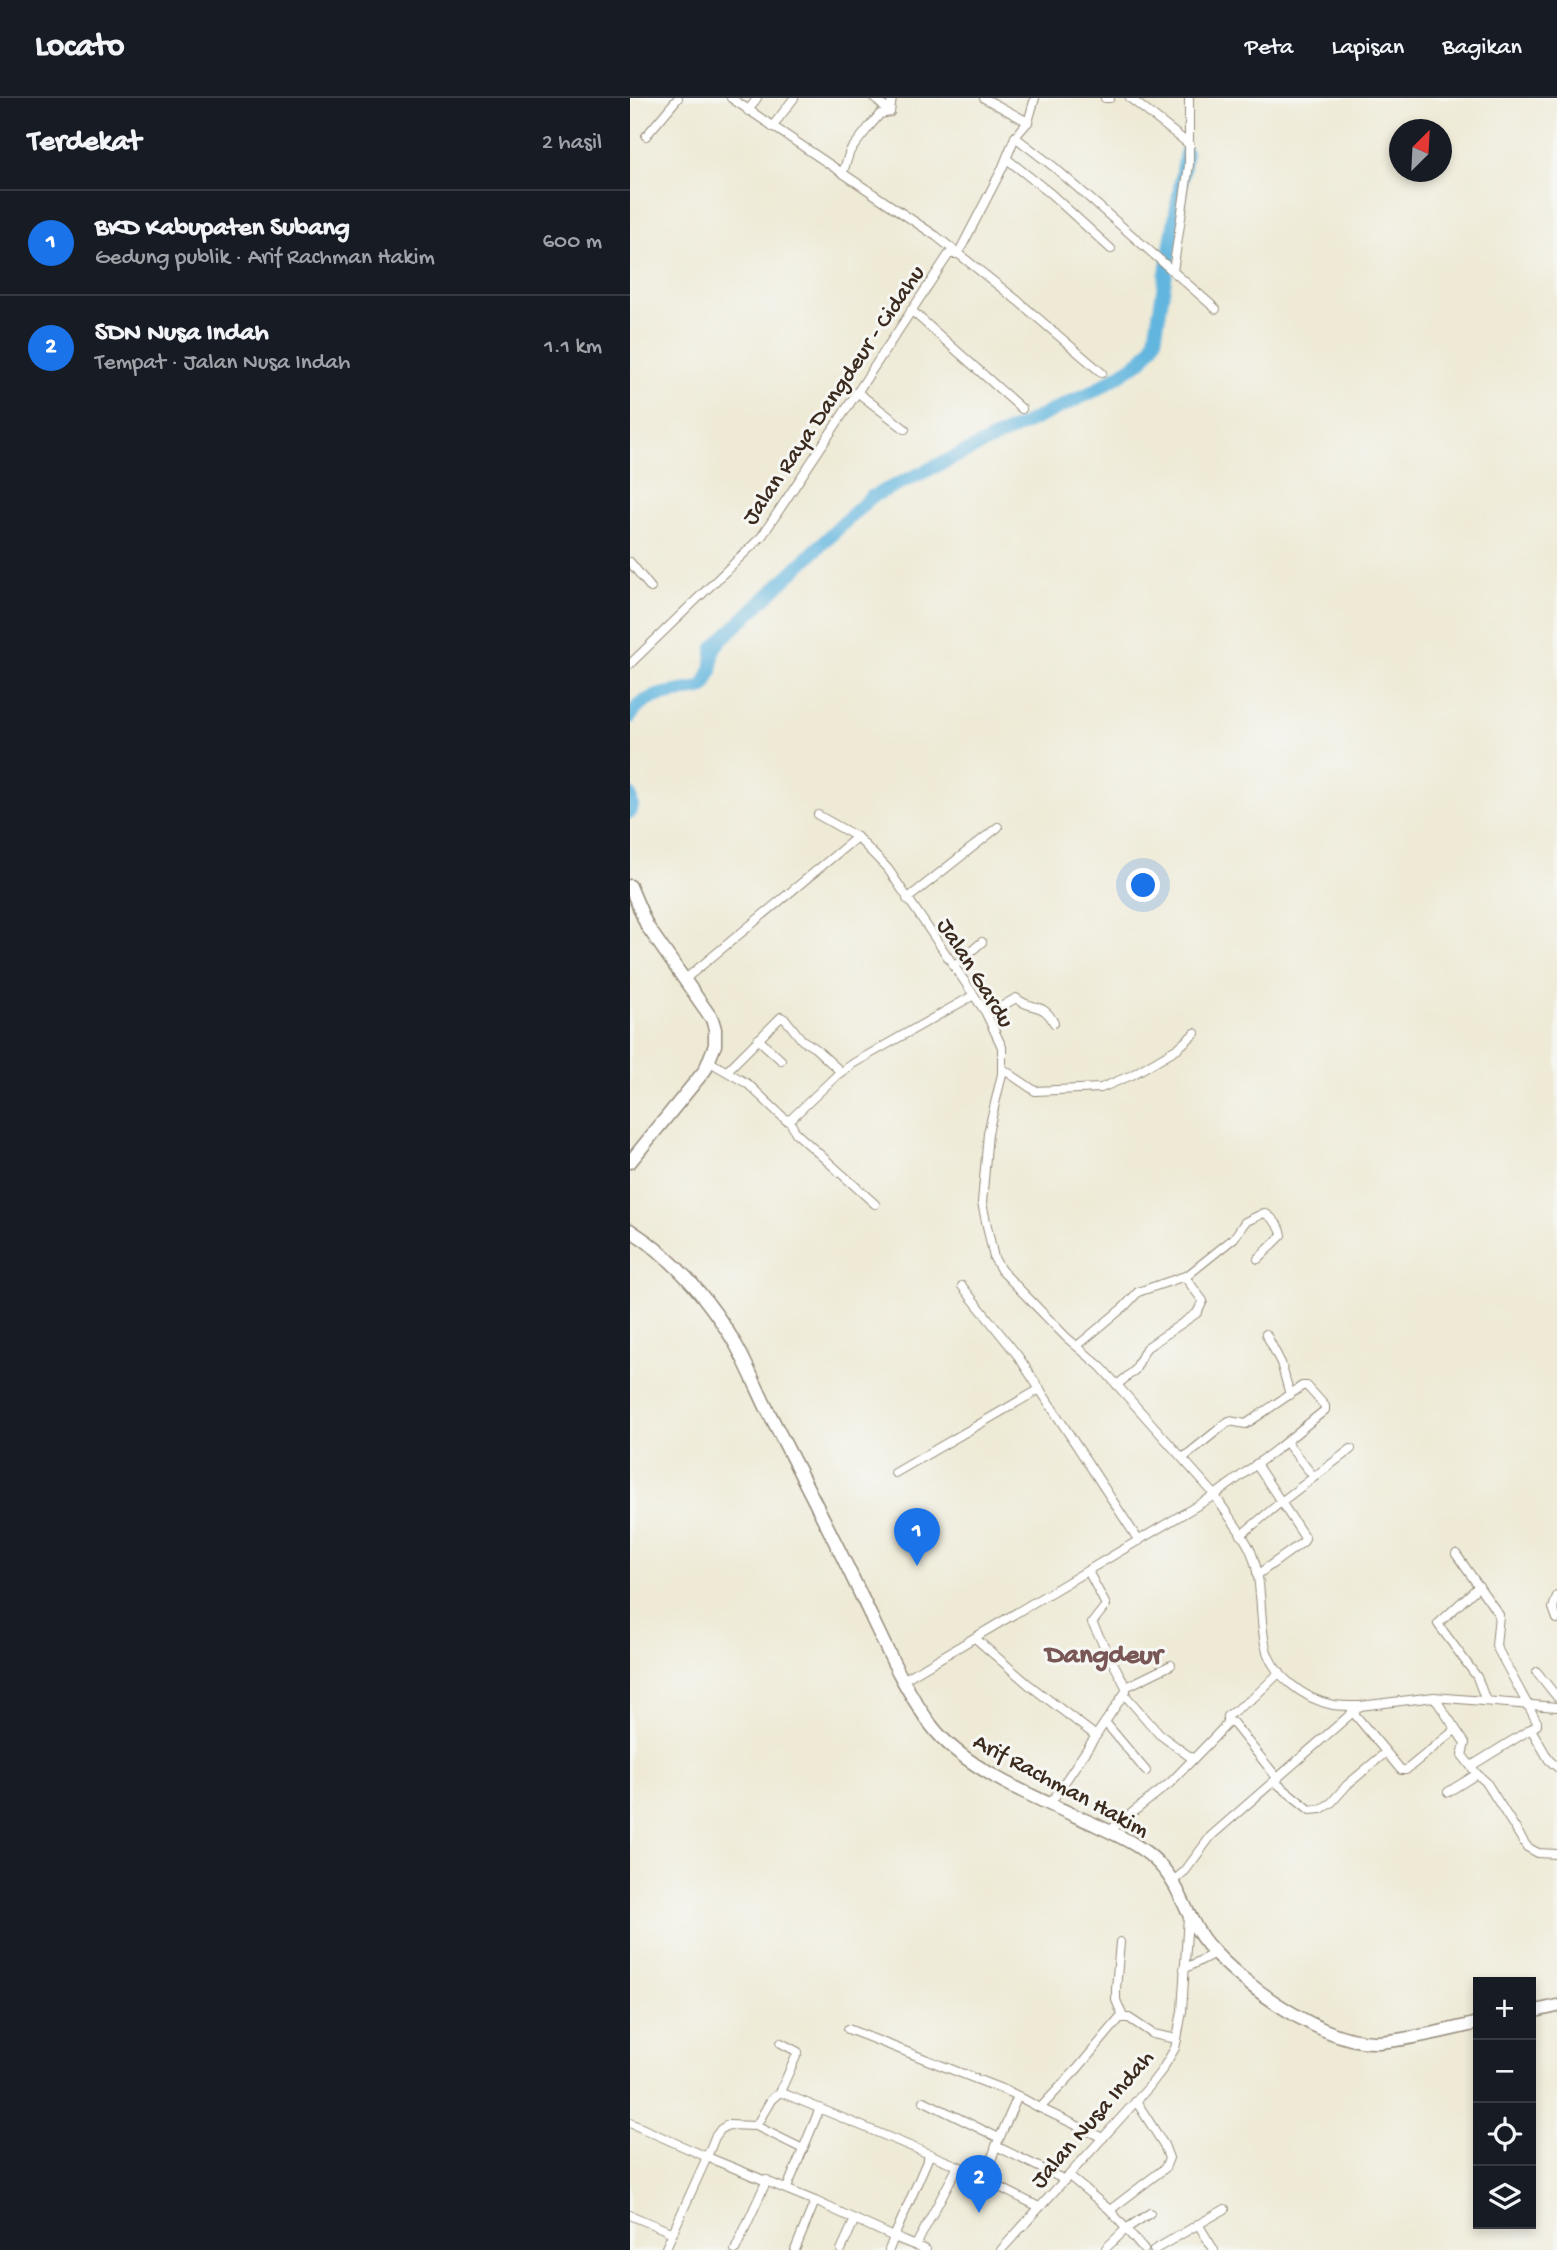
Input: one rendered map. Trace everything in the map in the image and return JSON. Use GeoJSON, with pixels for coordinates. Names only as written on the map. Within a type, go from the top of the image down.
{"type":"FeatureCollection","features":[{"type":"Feature","properties":{"kind":"main road"},"geometry":{"type":"LineString","coordinates":[[630,886],[647,926],[712,1019],[715,1028],[715,1045],[705,1070],[630,1162]]}},
{"type":"Feature","properties":{"kind":"main road","name":"Arif Rachman Hakim"},"geometry":{"type":"LineString","coordinates":[[632,1229],[681,1272],[704,1297],[737,1347],[909,1693],[933,1727],[953,1749],[1050,1804],[1139,1847],[1159,1863],[1173,1881],[1200,1935],[1215,1953],[1240,1978],[1297,2016],[1338,2035],[1379,2042],[1473,2024]]}},
{"type":"Feature","properties":{"kind":"main road"},"geometry":{"type":"LineString","coordinates":[[1536,2011],[1557,2006]]}},
{"type":"Feature","properties":{"kind":"street"},"geometry":{"type":"LineString","coordinates":[[646,136],[678,98]]}},
{"type":"Feature","properties":{"kind":"street"},"geometry":{"type":"LineString","coordinates":[[731,98],[936,236],[1102,373]]}},
{"type":"Feature","properties":{"kind":"street"},"geometry":{"type":"LineString","coordinates":[[748,111],[757,98]]}},
{"type":"Feature","properties":{"kind":"street"},"geometry":{"type":"LineString","coordinates":[[772,127],[794,98]]}},
{"type":"Feature","properties":{"kind":"street"},"geometry":{"type":"LineString","coordinates":[[874,98],[890,112]]}},
{"type":"Feature","properties":{"kind":"street"},"geometry":{"type":"LineString","coordinates":[[890,112],[892,98]]}},
{"type":"Feature","properties":{"kind":"street"},"geometry":{"type":"LineString","coordinates":[[984,98],[1028,122],[1035,98]]}},
{"type":"Feature","properties":{"kind":"street"},"geometry":{"type":"LineString","coordinates":[[1130,98],[1187,143]]}},
{"type":"Feature","properties":{"kind":"street"},"geometry":{"type":"LineString","coordinates":[[1171,270],[1189,165],[1189,98]]}},
{"type":"Feature","properties":{"kind":"street"},"geometry":{"type":"LineString","coordinates":[[843,172],[850,151],[856,143],[880,114],[890,112]]}},
{"type":"Feature","properties":{"kind":"street","name":"Jalan Raya Dangdeur - Cidahu"},"geometry":{"type":"LineString","coordinates":[[630,664],[762,536],[949,254],[958,254],[1007,159],[1015,137],[1028,122]]}},
{"type":"Feature","properties":{"kind":"street"},"geometry":{"type":"LineString","coordinates":[[1015,137],[1054,167],[1216,309]]}},
{"type":"Feature","properties":{"kind":"street"},"geometry":{"type":"LineString","coordinates":[[1007,159],[1041,185],[1111,249]]}},
{"type":"Feature","properties":{"kind":"street"},"geometry":{"type":"LineString","coordinates":[[911,310],[1021,409]]}},
{"type":"Feature","properties":{"kind":"street"},"geometry":{"type":"LineString","coordinates":[[858,392],[905,429]]}},
{"type":"Feature","properties":{"kind":"street"},"geometry":{"type":"LineString","coordinates":[[630,562],[651,587]]}},
{"type":"Feature","properties":{"kind":"street","name":"Jalan Gardu"},"geometry":{"type":"LineString","coordinates":[[818,815],[857,837],[888,869],[987,1015],[1002,1047],[1003,1069],[988,1133],[982,1212],[997,1265],[1101,1367],[1182,1458],[1210,1498],[1241,1535],[1252,1553],[1257,1575],[1268,1656],[1280,1672]]}},
{"type":"Feature","properties":{"kind":"street"},"geometry":{"type":"LineString","coordinates":[[907,899],[998,827]]}},
{"type":"Feature","properties":{"kind":"street"},"geometry":{"type":"LineString","coordinates":[[684,980],[857,837]]}},
{"type":"Feature","properties":{"kind":"street"},"geometry":{"type":"LineString","coordinates":[[954,966],[982,943]]}},
{"type":"Feature","properties":{"kind":"street"},"geometry":{"type":"LineString","coordinates":[[789,1120],[841,1072],[974,995]]}},
{"type":"Feature","properties":{"kind":"street"},"geometry":{"type":"LineString","coordinates":[[987,1015],[1016,998],[1024,1005],[1039,1007],[1054,1023]]}},
{"type":"Feature","properties":{"kind":"street"},"geometry":{"type":"LineString","coordinates":[[727,1072],[778,1018],[782,1018],[802,1040],[841,1072]]}},
{"type":"Feature","properties":{"kind":"street"},"geometry":{"type":"LineString","coordinates":[[1003,1069],[1035,1091],[1101,1088],[1132,1075],[1178,1048],[1195,1033]]}},
{"type":"Feature","properties":{"kind":"street"},"geometry":{"type":"LineString","coordinates":[[758,1039],[781,1060]]}},
{"type":"Feature","properties":{"kind":"street"},"geometry":{"type":"LineString","coordinates":[[710,1062],[748,1084],[789,1120],[796,1133],[875,1204]]}},
{"type":"Feature","properties":{"kind":"street"},"geometry":{"type":"LineString","coordinates":[[1077,1346],[1139,1292],[1185,1277],[1234,1238],[1245,1223],[1264,1213],[1282,1235],[1258,1259]]}},
{"type":"Feature","properties":{"kind":"street"},"geometry":{"type":"LineString","coordinates":[[1117,1385],[1135,1370],[1146,1348],[1200,1310],[1203,1301],[1185,1277]]}},
{"type":"Feature","properties":{"kind":"street"},"geometry":{"type":"LineString","coordinates":[[962,1286],[1013,1349],[1139,1541]]}},
{"type":"Feature","properties":{"kind":"street"},"geometry":{"type":"LineString","coordinates":[[1266,1334],[1281,1363],[1290,1395]]}},
{"type":"Feature","properties":{"kind":"street"},"geometry":{"type":"LineString","coordinates":[[903,1680],[1210,1498],[1286,1442],[1325,1408],[1324,1405],[1305,1385],[1246,1424],[1229,1421],[1182,1458]]}},
{"type":"Feature","properties":{"kind":"street"},"geometry":{"type":"LineString","coordinates":[[895,1473],[1040,1389]]}},
{"type":"Feature","properties":{"kind":"street"},"geometry":{"type":"LineString","coordinates":[[1286,1442],[1314,1477]]}},
{"type":"Feature","properties":{"kind":"street"},"geometry":{"type":"LineString","coordinates":[[1241,1535],[1351,1449]]}},
{"type":"Feature","properties":{"kind":"street"},"geometry":{"type":"LineString","coordinates":[[1256,1464],[1305,1540],[1257,1575]]}},
{"type":"Feature","properties":{"kind":"street"},"geometry":{"type":"LineString","coordinates":[[1456,1554],[1499,1615],[1496,1646],[1530,1704],[1537,1722],[1531,1730],[1471,1766]]}},
{"type":"Feature","properties":{"kind":"street"},"geometry":{"type":"LineString","coordinates":[[1088,1571],[1106,1605],[1092,1623],[1125,1691],[1159,1734],[1193,1759]]}},
{"type":"Feature","properties":{"kind":"street"},"geometry":{"type":"LineString","coordinates":[[1479,1586],[1438,1624],[1477,1677],[1486,1701]]}},
{"type":"Feature","properties":{"kind":"street"},"geometry":{"type":"LineString","coordinates":[[1557,1595],[1553,1608],[1557,1619]]}},
{"type":"Feature","properties":{"kind":"street"},"geometry":{"type":"LineString","coordinates":[[975,1638],[1028,1684],[1096,1736]]}},
{"type":"Feature","properties":{"kind":"street"},"geometry":{"type":"LineString","coordinates":[[1050,1804],[1125,1691],[1171,1665]]}},
{"type":"Feature","properties":{"kind":"street"},"geometry":{"type":"LineString","coordinates":[[1109,1831],[1166,1786],[1227,1723],[1227,1716],[1253,1698],[1280,1672],[1304,1693],[1336,1706],[1354,1707],[1434,1697],[1557,1707]]}},
{"type":"Feature","properties":{"kind":"street"},"geometry":{"type":"LineString","coordinates":[[1537,1672],[1557,1697]]}},
{"type":"Feature","properties":{"kind":"street"},"geometry":{"type":"LineString","coordinates":[[1434,1697],[1465,1743],[1462,1755],[1486,1782],[1527,1847],[1538,1853],[1557,1854]]}},
{"type":"Feature","properties":{"kind":"street"},"geometry":{"type":"LineString","coordinates":[[1354,1707],[1385,1753],[1401,1770],[1406,1770],[1455,1730]]}},
{"type":"Feature","properties":{"kind":"street"},"geometry":{"type":"LineString","coordinates":[[1173,1881],[1185,1871],[1211,1836],[1354,1707]]}},
{"type":"Feature","properties":{"kind":"street"},"geometry":{"type":"LineString","coordinates":[[1105,1722],[1146,1771]]}},
{"type":"Feature","properties":{"kind":"street"},"geometry":{"type":"LineString","coordinates":[[1227,1723],[1233,1723],[1276,1780],[1310,1810],[1331,1803],[1385,1753]]}},
{"type":"Feature","properties":{"kind":"street"},"geometry":{"type":"LineString","coordinates":[[1531,1730],[1549,1760],[1557,1766]]}},
{"type":"Feature","properties":{"kind":"street"},"geometry":{"type":"LineString","coordinates":[[1448,1791],[1477,1774]]}},
{"type":"Feature","properties":{"kind":"street","name":"Jalan Nusa Indah"},"geometry":{"type":"LineString","coordinates":[[1001,2250],[1136,2101],[1162,2070],[1175,2048],[1182,2011],[1188,1913]]}},
{"type":"Feature","properties":{"kind":"street"},"geometry":{"type":"LineString","coordinates":[[1120,1942],[1116,2000],[1123,2017],[1153,2034],[1177,2039]]}},
{"type":"Feature","properties":{"kind":"street"},"geometry":{"type":"LineString","coordinates":[[1184,1969],[1215,1953]]}},
{"type":"Feature","properties":{"kind":"street"},"geometry":{"type":"LineString","coordinates":[[1040,2108],[1078,2068],[1115,2022],[1123,2017]]}},
{"type":"Feature","properties":{"kind":"street"},"geometry":{"type":"LineString","coordinates":[[848,2029],[1018,2096],[1103,2138]]}},
{"type":"Feature","properties":{"kind":"street"},"geometry":{"type":"LineString","coordinates":[[756,2126],[771,2100],[780,2092],[798,2052],[781,2043]]}},
{"type":"Feature","properties":{"kind":"street"},"geometry":{"type":"LineString","coordinates":[[780,2092],[958,2166],[1039,2207]]}},
{"type":"Feature","properties":{"kind":"street"},"geometry":{"type":"LineString","coordinates":[[985,2179],[1018,2096]]}},
{"type":"Feature","properties":{"kind":"street"},"geometry":{"type":"LineString","coordinates":[[924,2101],[1067,2178],[1110,2210],[1144,2250]]}},
{"type":"Feature","properties":{"kind":"street"},"geometry":{"type":"LineString","coordinates":[[1110,2210],[1166,2168],[1169,2158],[1164,2145],[1136,2101]]}},
{"type":"Feature","properties":{"kind":"street"},"geometry":{"type":"LineString","coordinates":[[787,2188],[820,2108]]}},
{"type":"Feature","properties":{"kind":"street"},"geometry":{"type":"LineString","coordinates":[[630,2123],[787,2188],[926,2250]]}},
{"type":"Feature","properties":{"kind":"street"},"geometry":{"type":"LineString","coordinates":[[665,2250],[715,2137],[724,2126],[756,2126],[803,2149]]}},
{"type":"Feature","properties":{"kind":"street"},"geometry":{"type":"LineString","coordinates":[[889,2250],[930,2154]]}},
{"type":"Feature","properties":{"kind":"street"},"geometry":{"type":"LineString","coordinates":[[916,2245],[958,2166]]}},
{"type":"Feature","properties":{"kind":"street"},"geometry":{"type":"LineString","coordinates":[[735,2250],[767,2180]]}},
{"type":"Feature","properties":{"kind":"street"},"geometry":{"type":"LineString","coordinates":[[795,2250],[815,2201]]}},
{"type":"Feature","properties":{"kind":"street"},"geometry":{"type":"LineString","coordinates":[[1154,2250],[1225,2209]]}},
{"type":"Feature","properties":{"kind":"street"},"geometry":{"type":"LineString","coordinates":[[1106,2248],[1150,2213]]}},
{"type":"Feature","properties":{"kind":"street"},"geometry":{"type":"LineString","coordinates":[[630,2215],[673,2233]]}},
{"type":"Feature","properties":{"kind":"street"},"geometry":{"type":"LineString","coordinates":[[841,2250],[855,2219]]}},
{"type":"Feature","properties":{"kind":"street"},"geometry":{"type":"LineString","coordinates":[[1198,2224],[1214,2250]]}},
{"type":"Feature","properties":{"kind":"waterway"},"geometry":{"type":"LineString","coordinates":[[630,717],[636,708],[653,697],[704,687],[711,671],[714,647],[871,497],[1096,390],[1141,361],[1155,339],[1186,153]]}},
{"type":"Feature","properties":{"kind":"waterway"},"geometry":{"type":"LineString","coordinates":[[630,795],[630,812]]}},
{"type":"Feature","properties":{"kind":"place","name":"BKD Kabupaten Subang"},"geometry":{"type":"Point","coordinates":[917,1566]}},
{"type":"Feature","properties":{"kind":"place","name":"SDN Nusa Indah"},"geometry":{"type":"Point","coordinates":[979,2213]}},
{"type":"Feature","properties":{"kind":"district","name":"Dangdeur"},"geometry":{"type":"Point","coordinates":[1104,1652]}}]}
